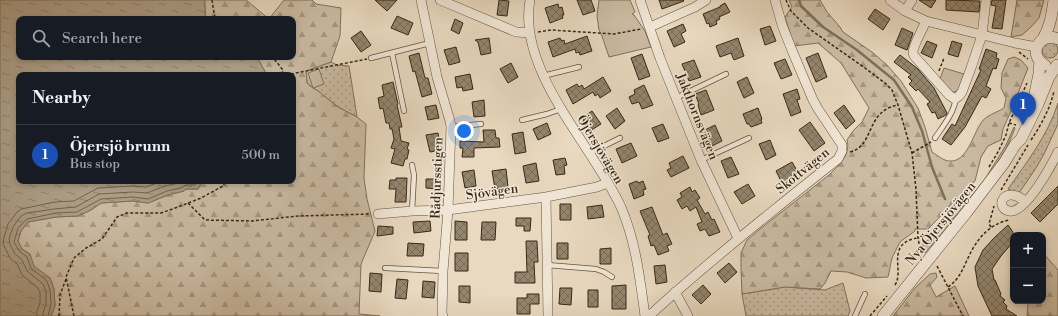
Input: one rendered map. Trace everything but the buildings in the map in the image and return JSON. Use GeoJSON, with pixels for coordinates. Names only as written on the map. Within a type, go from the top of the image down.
{"type":"FeatureCollection","features":[{"type":"Feature","properties":{"kind":"street","name":"Rådjursstigen"},"geometry":{"type":"LineString","coordinates":[[421,0],[437,77],[451,127],[448,210],[443,271],[443,316]]}},
{"type":"Feature","properties":{"kind":"street"},"geometry":{"type":"LineString","coordinates":[[440,0],[516,32],[530,32]]}},
{"type":"Feature","properties":{"kind":"street","name":"Öjersjövägen"},"geometry":{"type":"LineString","coordinates":[[530,0],[528,13],[530,32],[534,50],[543,76],[561,109],[620,205],[627,221],[637,260],[645,316]]}},
{"type":"Feature","properties":{"kind":"street","name":"Jakthornsvägen"},"geometry":{"type":"LineString","coordinates":[[640,0],[660,58],[701,160],[738,238]]}},
{"type":"Feature","properties":{"kind":"street"},"geometry":{"type":"LineString","coordinates":[[650,27],[695,7],[706,0]]}},
{"type":"Feature","properties":{"kind":"street","name":"Skottvägen"},"geometry":{"type":"LineString","coordinates":[[649,316],[738,238],[838,159],[842,151],[842,145],[813,100],[786,36],[775,0]]}},
{"type":"Feature","properties":{"kind":"street"},"geometry":{"type":"LineString","coordinates":[[890,0],[905,11],[926,21],[1015,43],[1040,43],[1051,37],[1058,39]]}},
{"type":"Feature","properties":{"kind":"street"},"geometry":{"type":"LineString","coordinates":[[905,11],[912,0]]}},
{"type":"Feature","properties":{"kind":"street"},"geometry":{"type":"LineString","coordinates":[[926,21],[913,54],[949,95],[955,99],[962,92],[982,35],[986,0]]}},
{"type":"Feature","properties":{"kind":"street"},"geometry":{"type":"LineString","coordinates":[[1040,43],[1046,33],[1051,18],[1054,0]]}},
{"type":"Feature","properties":{"kind":"street","name":"Nya Öjersjövägen"},"geometry":{"type":"LineString","coordinates":[[1015,145],[1016,138],[1023,125],[1035,94],[1039,74],[1035,61],[1040,43]]}},
{"type":"Feature","properties":{"kind":"street","name":"Nya Öjersjövägen"},"geometry":{"type":"LineString","coordinates":[[1035,61],[1050,66],[1057,64]]}},
{"type":"Feature","properties":{"kind":"street","name":"Nya Öjersjövägen"},"geometry":{"type":"LineString","coordinates":[[883,316],[971,207],[1004,163],[1015,145],[1021,139],[1038,104],[1048,77],[1057,64]]}},
{"type":"Feature","properties":{"kind":"street"},"geometry":{"type":"LineString","coordinates":[[1026,202],[1054,170],[1058,152]]}},
{"type":"Feature","properties":{"kind":"street","name":"Sjövägen"},"geometry":{"type":"LineString","coordinates":[[378,214],[448,210],[546,197],[596,187],[607,183]]}},
{"type":"Feature","properties":{"kind":"street"},"geometry":{"type":"LineString","coordinates":[[546,197],[548,316]]}},
{"type":"Feature","properties":{"kind":"street"},"geometry":{"type":"LineString","coordinates":[[675,292],[688,316]]}},
{"type":"Feature","properties":{"kind":"lane"},"geometry":{"type":"LineString","coordinates":[[371,58],[430,43]]}},
{"type":"Feature","properties":{"kind":"lane"},"geometry":{"type":"LineString","coordinates":[[392,53],[404,111]]}},
{"type":"Feature","properties":{"kind":"lane"},"geometry":{"type":"LineString","coordinates":[[543,76],[579,67]]}},
{"type":"Feature","properties":{"kind":"lane"},"geometry":{"type":"LineString","coordinates":[[676,98],[726,74]]}},
{"type":"Feature","properties":{"kind":"lane"},"geometry":{"type":"LineString","coordinates":[[935,138],[952,112],[956,104],[956,98]]}},
{"type":"Feature","properties":{"kind":"lane"},"geometry":{"type":"LineString","coordinates":[[522,120],[561,109]]}},
{"type":"Feature","properties":{"kind":"lane"},"geometry":{"type":"LineString","coordinates":[[451,127],[481,124]]}},
{"type":"Feature","properties":{"kind":"lane"},"geometry":{"type":"LineString","coordinates":[[590,154],[620,138]]}},
{"type":"Feature","properties":{"kind":"lane"},"geometry":{"type":"LineString","coordinates":[[701,160],[749,138]]}},
{"type":"Feature","properties":{"kind":"lane"},"geometry":{"type":"LineString","coordinates":[[412,165],[414,175],[412,211]]}},
{"type":"Feature","properties":{"kind":"lane"},"geometry":{"type":"LineString","coordinates":[[547,265],[596,269],[612,277]]}},
{"type":"Feature","properties":{"kind":"lane"},"geometry":{"type":"LineString","coordinates":[[385,268],[443,271]]}},
{"type":"Feature","properties":{"kind":"lane"},"geometry":{"type":"LineString","coordinates":[[855,316],[865,294]]}},
{"type":"Feature","properties":{"kind":"path"},"geometry":{"type":"LineString","coordinates":[[212,0],[215,16]]}},
{"type":"Feature","properties":{"kind":"path"},"geometry":{"type":"LineString","coordinates":[[786,0],[792,11],[808,28],[885,83],[892,90],[912,153],[916,189],[918,238],[920,249],[923,253]]}},
{"type":"Feature","properties":{"kind":"path"},"geometry":{"type":"LineString","coordinates":[[530,32],[551,30],[614,34],[650,27]]}},
{"type":"Feature","properties":{"kind":"path"},"geometry":{"type":"LineString","coordinates":[[1015,43],[1013,47],[1015,49],[1035,61]]}},
{"type":"Feature","properties":{"kind":"path"},"geometry":{"type":"LineString","coordinates":[[296,73],[371,58]]}},
{"type":"Feature","properties":{"kind":"path"},"geometry":{"type":"LineString","coordinates":[[936,80],[944,58]]}},
{"type":"Feature","properties":{"kind":"path"},"geometry":{"type":"LineString","coordinates":[[275,60],[283,70],[283,72]]}},
{"type":"Feature","properties":{"kind":"path"},"geometry":{"type":"LineString","coordinates":[[988,168],[1006,135],[1009,123],[1028,81]]}},
{"type":"Feature","properties":{"kind":"path"},"geometry":{"type":"LineString","coordinates":[[1000,192],[1041,124],[1050,105],[1054,89]]}},
{"type":"Feature","properties":{"kind":"path"},"geometry":{"type":"LineString","coordinates":[[1018,104],[1024,106]]}},
{"type":"Feature","properties":{"kind":"path"},"geometry":{"type":"LineString","coordinates":[[842,151],[854,151],[864,142],[882,111],[890,106],[898,105]]}},
{"type":"Feature","properties":{"kind":"path"},"geometry":{"type":"LineString","coordinates":[[1009,123],[1016,126]]}},
{"type":"Feature","properties":{"kind":"path"},"geometry":{"type":"LineString","coordinates":[[912,153],[929,144]]}},
{"type":"Feature","properties":{"kind":"path"},"geometry":{"type":"LineString","coordinates":[[59,316],[60,295],[74,258],[86,248],[102,239],[117,218],[127,213],[160,213],[201,198],[224,184]]}},
{"type":"Feature","properties":{"kind":"path"},"geometry":{"type":"LineString","coordinates":[[991,227],[989,224],[995,201]]}},
{"type":"Feature","properties":{"kind":"path"},"geometry":{"type":"LineString","coordinates":[[894,287],[898,279],[898,254],[906,241],[928,235],[946,220],[962,202]]}},
{"type":"Feature","properties":{"kind":"path"},"geometry":{"type":"LineString","coordinates":[[188,203],[205,220],[252,221],[298,216],[378,214]]}},
{"type":"Feature","properties":{"kind":"path"},"geometry":{"type":"LineString","coordinates":[[948,286],[959,278],[970,255],[985,232],[1003,221]]}},
{"type":"Feature","properties":{"kind":"path"},"geometry":{"type":"LineString","coordinates":[[937,266],[963,316]]}},
{"type":"Feature","properties":{"kind":"path"},"geometry":{"type":"LineString","coordinates":[[66,277],[74,316]]}},
{"type":"Feature","properties":{"kind":"path"},"geometry":{"type":"LineString","coordinates":[[870,316],[887,295]]}},
{"type":"Feature","properties":{"kind":"green space"},"geometry":{"type":"Polygon","coordinates":[[[205,0],[246,0],[265,16],[205,16],[205,0]]]}},
{"type":"Feature","properties":{"kind":"green space"},"geometry":{"type":"Polygon","coordinates":[[[284,0],[312,0],[316,4],[341,8],[340,36],[331,62],[306,71],[307,83],[338,107],[357,117],[366,124],[364,178],[367,199],[375,231],[361,264],[359,314],[380,316],[51,316],[55,306],[54,289],[50,278],[33,266],[30,254],[22,249],[18,241],[21,231],[28,222],[56,217],[78,216],[101,203],[133,201],[148,203],[186,189],[198,189],[200,184],[296,184],[296,72],[265,72],[259,60],[296,60],[296,16],[271,16],[284,0]]]}},
{"type":"Feature","properties":{"kind":"green space"},"geometry":{"type":"Polygon","coordinates":[[[599,0],[630,0],[635,12],[632,14],[645,31],[651,47],[609,57],[599,30],[597,16],[599,0]]]}},
{"type":"Feature","properties":{"kind":"green space"},"geometry":{"type":"Polygon","coordinates":[[[789,0],[820,0],[827,12],[843,32],[872,52],[887,65],[901,81],[918,108],[932,152],[947,161],[955,160],[965,153],[983,120],[1004,108],[1006,98],[1001,88],[1002,73],[1008,59],[1014,57],[1021,60],[1028,68],[1003,129],[1001,140],[988,146],[981,157],[975,181],[928,229],[915,229],[915,231],[900,242],[892,258],[888,277],[866,278],[847,272],[831,271],[820,289],[785,287],[742,294],[741,253],[747,240],[837,167],[846,155],[848,145],[847,140],[862,122],[869,108],[841,63],[818,43],[794,46],[785,17],[792,7],[789,0]]]}},
{"type":"Feature","properties":{"kind":"green space"},"geometry":{"type":"Polygon","coordinates":[[[1017,0],[1044,0],[1039,18],[1031,27],[1022,35],[1011,37],[1017,0]]]}},
{"type":"Feature","properties":{"kind":"green space"},"geometry":{"type":"Polygon","coordinates":[[[1047,42],[1053,42],[1058,47],[1056,56],[1053,58],[1047,58],[1042,53],[1042,47],[1047,42]]]}},
{"type":"Feature","properties":{"kind":"green space"},"geometry":{"type":"Polygon","coordinates":[[[331,62],[337,65],[349,66],[357,117],[338,107],[307,83],[306,71],[331,62]]]}},
{"type":"Feature","properties":{"kind":"green space"},"geometry":{"type":"Polygon","coordinates":[[[944,68],[964,74],[959,88],[955,92],[947,89],[940,79],[944,68]]]}},
{"type":"Feature","properties":{"kind":"green space"},"geometry":{"type":"Polygon","coordinates":[[[319,69],[324,84],[313,88],[308,73],[319,69]]]}},
{"type":"Feature","properties":{"kind":"green space"},"geometry":{"type":"Polygon","coordinates":[[[1058,103],[1058,124],[1036,168],[1019,193],[1008,189],[1043,137],[1058,103]]]}},
{"type":"Feature","properties":{"kind":"green space"},"geometry":{"type":"Polygon","coordinates":[[[1014,127],[1015,128],[1006,148],[988,177],[925,253],[923,249],[923,242],[931,239],[957,214],[985,179],[1006,145],[1014,127]]]}},
{"type":"Feature","properties":{"kind":"green space"},"geometry":{"type":"Polygon","coordinates":[[[1046,256],[1058,270],[1058,316],[1027,316],[1027,304],[1046,304],[1046,256]]]}},
{"type":"Feature","properties":{"kind":"green space"},"geometry":{"type":"Polygon","coordinates":[[[936,273],[937,277],[930,285],[936,297],[955,286],[969,316],[893,316],[915,288],[930,274],[936,273]]]}},
{"type":"Feature","properties":{"kind":"green space"},"geometry":{"type":"Polygon","coordinates":[[[843,283],[850,311],[848,316],[746,316],[742,294],[785,287],[825,290],[843,283]]]}},
{"type":"Feature","properties":{"kind":"water"},"geometry":{"type":"Polygon","coordinates":[[[0,0],[205,0],[205,16],[16,16],[16,60],[259,60],[265,72],[16,72],[16,184],[200,184],[198,189],[186,189],[148,203],[133,201],[101,203],[78,216],[56,217],[28,222],[21,231],[18,241],[22,249],[30,254],[34,266],[50,278],[54,289],[55,306],[51,316],[0,316],[0,0]]]}},
{"type":"Feature","properties":{"kind":"waterway"},"geometry":{"type":"LineString","coordinates":[[799,0],[801,6],[823,27],[857,50],[894,80],[912,107],[922,131],[932,167],[945,199]]}},
{"type":"Feature","properties":{"kind":"place","name":"Öjersjö brunn"},"geometry":{"type":"Point","coordinates":[1023,125]}}]}
